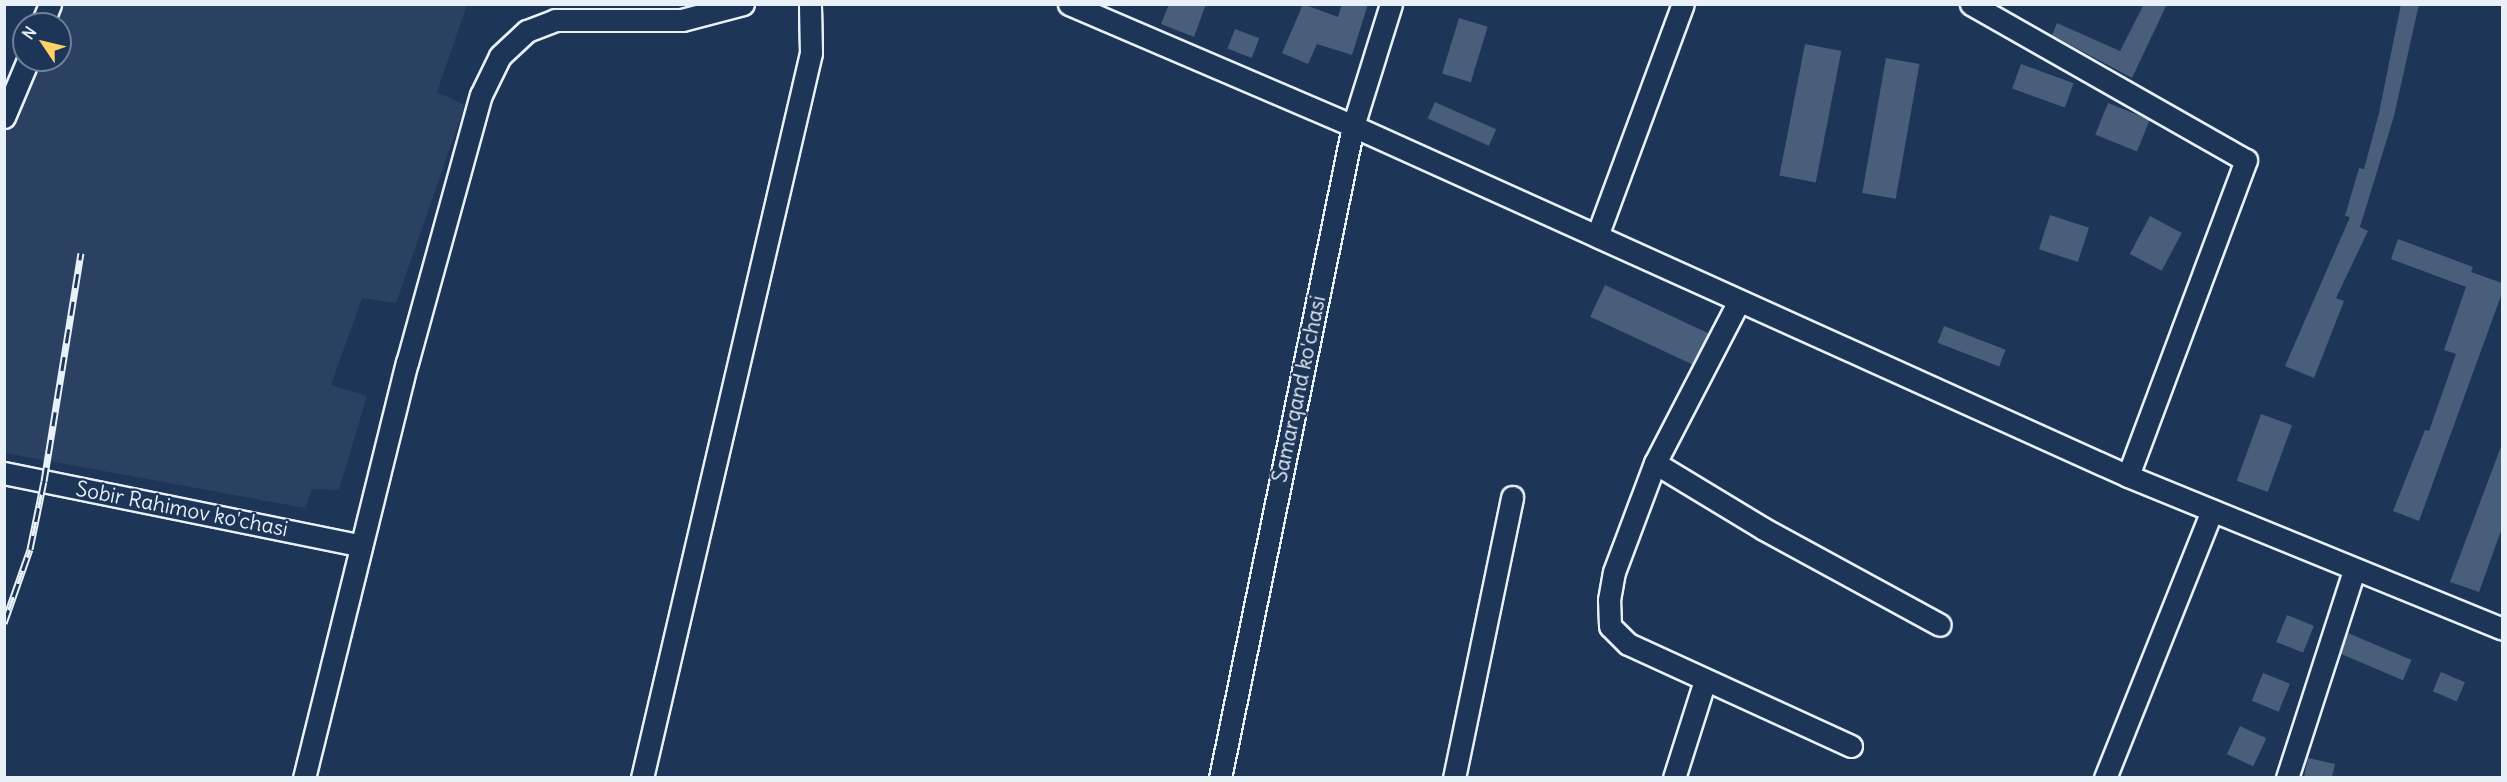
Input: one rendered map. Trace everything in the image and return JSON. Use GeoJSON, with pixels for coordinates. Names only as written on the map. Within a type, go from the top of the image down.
{"type":"FeatureCollection","features":[{"type":"Feature","properties":{"kind":"street"},"geometry":{"type":"LineString","coordinates":[[304,777],[359,545],[464,154],[481,95],[500,56],[527,31],[555,20],[682,20],[743,4]]}},
{"type":"Feature","properties":{"kind":"street"},"geometry":{"type":"LineString","coordinates":[[642,777],[811,53],[810,4]]}},
{"type":"Feature","properties":{"kind":"street"},"geometry":{"type":"LineString","coordinates":[[1070,4],[1353,126],[1597,236],[1738,303],[2128,476],[2354,571],[2502,629]]}},
{"type":"Feature","properties":{"kind":"street","name":"Samarqand ko'chasi"},"geometry":{"type":"LineString","coordinates":[[1220,777],[1353,126],[1391,4]]}},
{"type":"Feature","properties":{"kind":"street"},"geometry":{"type":"LineString","coordinates":[[1597,236],[1683,4]]}},
{"type":"Feature","properties":{"kind":"street"},"geometry":{"type":"LineString","coordinates":[[1971,4],[2246,160],[2128,476]]}},
{"type":"Feature","properties":{"kind":"street"},"geometry":{"type":"LineString","coordinates":[[4,117],[23,72]]}},
{"type":"Feature","properties":{"kind":"street"},"geometry":{"type":"LineString","coordinates":[[1738,303],[1655,463],[1614,572],[1610,626],[1628,644],[1851,746]]}},
{"type":"Feature","properties":{"kind":"street"},"geometry":{"type":"LineString","coordinates":[[1655,463],[1773,534],[1940,625]]}},
{"type":"Feature","properties":{"kind":"street","name":"Sobir Rahimov ko'chasi"},"geometry":{"type":"LineString","coordinates":[[4,473],[359,545]]}},
{"type":"Feature","properties":{"kind":"street"},"geometry":{"type":"LineString","coordinates":[[1454,777],[1512,497]]}},
{"type":"Feature","properties":{"kind":"street"},"geometry":{"type":"LineString","coordinates":[[2105,777],[2212,511]]}},
{"type":"Feature","properties":{"kind":"street"},"geometry":{"type":"LineString","coordinates":[[2286,777],[2354,571]]}},
{"type":"Feature","properties":{"kind":"street"},"geometry":{"type":"LineString","coordinates":[[1674,777],[1705,680]]}},
{"type":"Feature","properties":{"kind":"shaded area"},"geometry":{"type":"Polygon","coordinates":[[[55,5],[467,5],[437,92],[465,105],[396,303],[362,298],[331,385],[367,396],[339,490],[312,489],[305,508],[5,453],[5,123],[26,72],[72,72],[72,12],[52,12],[55,5]]]}},
{"type":"Feature","properties":{"kind":"building"},"geometry":{"type":"Polygon","coordinates":[[[1169,4],[1206,4],[1194,37],[1161,24],[1169,4]]]}},
{"type":"Feature","properties":{"kind":"building"},"geometry":{"type":"Polygon","coordinates":[[[1303,4],[1338,17],[1342,4],[1368,4],[1352,55],[1317,44],[1308,64],[1282,53],[1303,4]]]}},
{"type":"Feature","properties":{"kind":"building"},"geometry":{"type":"Polygon","coordinates":[[[2144,4],[2167,4],[2132,78],[2052,35],[2057,23],[2120,51],[2144,4]]]}},
{"type":"Feature","properties":{"kind":"building"},"geometry":{"type":"Polygon","coordinates":[[[2401,4],[2419,4],[2394,116],[2360,227],[2368,231],[2336,298],[2344,301],[2314,378],[2285,366],[2350,217],[2345,216],[2359,168],[2364,169],[2379,113],[2401,4]]]}},
{"type":"Feature","properties":{"kind":"building"},"geometry":{"type":"Polygon","coordinates":[[[1459,18],[1488,27],[1471,82],[1442,73],[1459,18]]]}},
{"type":"Feature","properties":{"kind":"building"},"geometry":{"type":"Polygon","coordinates":[[[1235,29],[1259,38],[1252,58],[1227,49],[1235,29]]]}},
{"type":"Feature","properties":{"kind":"building"},"geometry":{"type":"Polygon","coordinates":[[[1805,44],[1841,51],[1816,183],[1779,176],[1805,44]]]}},
{"type":"Feature","properties":{"kind":"building"},"geometry":{"type":"Polygon","coordinates":[[[1886,58],[1919,64],[1896,199],[1862,193],[1886,58]]]}},
{"type":"Feature","properties":{"kind":"building"},"geometry":{"type":"Polygon","coordinates":[[[2021,64],[2074,83],[2065,108],[2012,88],[2021,64]]]}},
{"type":"Feature","properties":{"kind":"building"},"geometry":{"type":"Polygon","coordinates":[[[1435,102],[1496,129],[1489,146],[1428,118],[1435,102]]]}},
{"type":"Feature","properties":{"kind":"building"},"geometry":{"type":"Polygon","coordinates":[[[2108,103],[2150,120],[2137,151],[2095,135],[2108,103]]]}},
{"type":"Feature","properties":{"kind":"building"},"geometry":{"type":"Polygon","coordinates":[[[2050,215],[2089,228],[2078,262],[2039,249],[2050,215]]]}},
{"type":"Feature","properties":{"kind":"building"},"geometry":{"type":"Polygon","coordinates":[[[2150,216],[2182,233],[2162,271],[2130,254],[2150,216]]]}},
{"type":"Feature","properties":{"kind":"building"},"geometry":{"type":"Polygon","coordinates":[[[2398,239],[2473,267],[2471,272],[2502,283],[2502,293],[2419,521],[2393,511],[2425,430],[2429,431],[2456,354],[2444,350],[2466,287],[2391,259],[2398,239]]]}},
{"type":"Feature","properties":{"kind":"building"},"geometry":{"type":"Polygon","coordinates":[[[1605,285],[1708,333],[1694,365],[1590,317],[1605,285]]]}},
{"type":"Feature","properties":{"kind":"building"},"geometry":{"type":"Polygon","coordinates":[[[1944,326],[2006,350],[1999,366],[1938,343],[1944,326]]]}},
{"type":"Feature","properties":{"kind":"building"},"geometry":{"type":"Polygon","coordinates":[[[2261,414],[2292,425],[2268,492],[2237,481],[2261,414]]]}},
{"type":"Feature","properties":{"kind":"building"},"geometry":{"type":"Polygon","coordinates":[[[2502,444],[2502,528],[2479,592],[2450,582],[2502,444]]]}},
{"type":"Feature","properties":{"kind":"building"},"geometry":{"type":"Polygon","coordinates":[[[2287,615],[2314,626],[2303,653],[2276,642],[2287,615]]]}},
{"type":"Feature","properties":{"kind":"building"},"geometry":{"type":"Polygon","coordinates":[[[2348,633],[2412,660],[2403,680],[2339,653],[2348,633]]]}},
{"type":"Feature","properties":{"kind":"building"},"geometry":{"type":"Polygon","coordinates":[[[2441,672],[2465,682],[2457,701],[2433,691],[2441,672]]]}},
{"type":"Feature","properties":{"kind":"building"},"geometry":{"type":"Polygon","coordinates":[[[2263,673],[2290,684],[2279,712],[2252,701],[2263,673]]]}},
{"type":"Feature","properties":{"kind":"building"},"geometry":{"type":"Polygon","coordinates":[[[2240,726],[2266,738],[2253,766],[2227,754],[2240,726]]]}},
{"type":"Feature","properties":{"kind":"building"},"geometry":{"type":"Polygon","coordinates":[[[2308,758],[2335,764],[2332,777],[2304,777],[2308,758]]]}},
{"type":"Feature","properties":{"kind":"railway"},"geometry":{"type":"LineString","coordinates":[[4,623],[30,549],[44,481],[81,253]]}}]}
